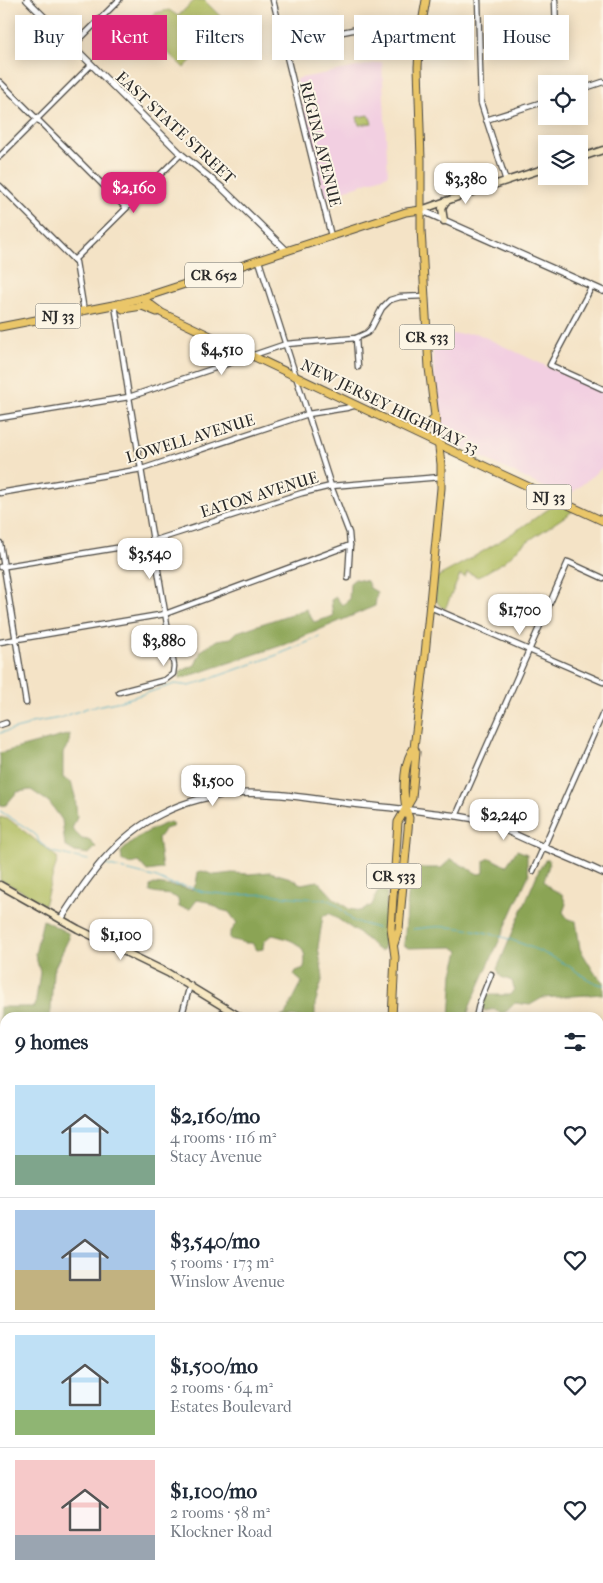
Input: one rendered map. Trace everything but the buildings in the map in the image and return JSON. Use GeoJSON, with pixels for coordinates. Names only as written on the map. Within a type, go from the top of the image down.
{"type":"FeatureCollection","features":[{"type":"Feature","properties":{"kind":"main road","name":"CR 533"},"geometry":{"type":"LineString","coordinates":[[423,15],[426,0]]}},
{"type":"Feature","properties":{"kind":"main road","name":"CR 533"},"geometry":{"type":"LineString","coordinates":[[392,1012],[394,944],[399,929],[409,818],[405,808],[412,798],[416,752],[414,748],[441,504],[441,477],[429,368],[420,229],[421,153],[418,60]]}},
{"type":"Feature","properties":{"kind":"main road"},"geometry":{"type":"LineString","coordinates":[[588,155],[603,150]]}},
{"type":"Feature","properties":{"kind":"main road"},"geometry":{"type":"LineString","coordinates":[[287,251],[406,212],[421,210],[538,171]]}},
{"type":"Feature","properties":{"kind":"main road"},"geometry":{"type":"LineString","coordinates":[[444,220],[442,208],[446,201]]}},
{"type":"Feature","properties":{"kind":"main road","name":"CR 652"},"geometry":{"type":"LineString","coordinates":[[142,298],[287,251]]}},
{"type":"Feature","properties":{"kind":"main road","name":"NJ 33"},"geometry":{"type":"LineString","coordinates":[[0,327],[142,298]]}},
{"type":"Feature","properties":{"kind":"main road","name":"NEW JERSEY HIGHWAY 33"},"geometry":{"type":"LineString","coordinates":[[142,298],[162,313],[570,507],[603,520]]}},
{"type":"Feature","properties":{"kind":"main road"},"geometry":{"type":"LineString","coordinates":[[117,304],[123,309],[142,306],[162,313]]}},
{"type":"Feature","properties":{"kind":"main road"},"geometry":{"type":"LineString","coordinates":[[410,430],[423,429],[435,417]]}},
{"type":"Feature","properties":{"kind":"main road"},"geometry":{"type":"LineString","coordinates":[[0,885],[78,929],[149,963],[232,1012]]}},
{"type":"Feature","properties":{"kind":"street","name":"EAST STATE STREET"},"geometry":{"type":"LineString","coordinates":[[27,0],[42,15]]}},
{"type":"Feature","properties":{"kind":"street"},"geometry":{"type":"LineString","coordinates":[[82,37],[119,0]]}},
{"type":"Feature","properties":{"kind":"street","name":"REGINA AVENUE"},"geometry":{"type":"LineString","coordinates":[[273,0],[277,15]]}},
{"type":"Feature","properties":{"kind":"street"},"geometry":{"type":"LineString","coordinates":[[478,0],[481,104],[506,181]]}},
{"type":"Feature","properties":{"kind":"street"},"geometry":{"type":"LineString","coordinates":[[554,0],[555,15]]}},
{"type":"Feature","properties":{"kind":"street","name":"EAST STATE STREET"},"geometry":{"type":"LineString","coordinates":[[82,56],[181,154],[221,187],[287,251]]}},
{"type":"Feature","properties":{"kind":"street","name":"REGINA AVENUE"},"geometry":{"type":"LineString","coordinates":[[288,60],[331,236]]}},
{"type":"Feature","properties":{"kind":"street"},"geometry":{"type":"LineString","coordinates":[[0,156],[91,65]]}},
{"type":"Feature","properties":{"kind":"street"},"geometry":{"type":"LineString","coordinates":[[0,82],[126,208]]}},
{"type":"Feature","properties":{"kind":"street"},"geometry":{"type":"LineString","coordinates":[[588,87],[603,82]]}},
{"type":"Feature","properties":{"kind":"street"},"geometry":{"type":"LineString","coordinates":[[486,120],[538,104]]}},
{"type":"Feature","properties":{"kind":"street"},"geometry":{"type":"LineString","coordinates":[[74,260],[181,154]]}},
{"type":"Feature","properties":{"kind":"street"},"geometry":{"type":"LineString","coordinates":[[0,186],[76,262],[84,311]]}},
{"type":"Feature","properties":{"kind":"street"},"geometry":{"type":"LineString","coordinates":[[421,210],[603,290]]}},
{"type":"Feature","properties":{"kind":"street"},"geometry":{"type":"LineString","coordinates":[[259,260],[331,486],[349,533],[348,578]]}},
{"type":"Feature","properties":{"kind":"street"},"geometry":{"type":"LineString","coordinates":[[592,286],[550,365],[603,389]]}},
{"type":"Feature","properties":{"kind":"street"},"geometry":{"type":"LineString","coordinates":[[0,418],[129,397],[286,344],[356,338],[371,329],[382,308],[390,300],[400,297],[425,296]]}},
{"type":"Feature","properties":{"kind":"street"},"geometry":{"type":"LineString","coordinates":[[117,304],[129,397],[174,666],[173,674],[165,680],[119,692]]}},
{"type":"Feature","properties":{"kind":"street"},"geometry":{"type":"LineString","coordinates":[[0,321],[0,327]]}},
{"type":"Feature","properties":{"kind":"street"},"geometry":{"type":"LineString","coordinates":[[356,338],[358,367]]}},
{"type":"Feature","properties":{"kind":"street","name":"LOWELL AVENUE"},"geometry":{"type":"LineString","coordinates":[[0,493],[142,469],[308,414],[357,405]]}},
{"type":"Feature","properties":{"kind":"street","name":"EATON AVENUE"},"geometry":{"type":"LineString","coordinates":[[2,567],[153,541],[302,493],[331,486],[441,477]]}},
{"type":"Feature","properties":{"kind":"street"},"geometry":{"type":"LineString","coordinates":[[0,543],[2,567],[26,703]]}},
{"type":"Feature","properties":{"kind":"street"},"geometry":{"type":"LineString","coordinates":[[0,642],[166,614],[350,545]]}},
{"type":"Feature","properties":{"kind":"street"},"geometry":{"type":"LineString","coordinates":[[456,816],[568,562],[603,578]]}},
{"type":"Feature","properties":{"kind":"street"},"geometry":{"type":"LineString","coordinates":[[430,607],[603,682]]}},
{"type":"Feature","properties":{"kind":"street"},"geometry":{"type":"LineString","coordinates":[[533,871],[603,713]]}},
{"type":"Feature","properties":{"kind":"street"},"geometry":{"type":"LineString","coordinates":[[0,724],[6,723]]}},
{"type":"Feature","properties":{"kind":"street"},"geometry":{"type":"LineString","coordinates":[[61,919],[84,883],[113,848],[129,835],[148,821],[186,803],[216,795],[257,792],[405,808],[456,816],[490,824],[603,873]]}},
{"type":"Feature","properties":{"kind":"street"},"geometry":{"type":"LineString","coordinates":[[477,1012],[491,974]]}},
{"type":"Feature","properties":{"kind":"street"},"geometry":{"type":"LineString","coordinates":[[183,1012],[190,986]]}},
{"type":"Feature","properties":{"kind":"shaded area"},"geometry":{"type":"Polygon","coordinates":[[[382,62],[388,175],[324,198],[296,79],[382,62]]]}},
{"type":"Feature","properties":{"kind":"shaded area"},"geometry":{"type":"Polygon","coordinates":[[[476,333],[603,393],[603,467],[566,498],[442,437],[436,397],[431,336],[476,333]]]}},
{"type":"Feature","properties":{"kind":"green space"},"geometry":{"type":"Polygon","coordinates":[[[195,0],[204,0],[219,15],[179,15],[195,0]]]}},
{"type":"Feature","properties":{"kind":"green space"},"geometry":{"type":"Polygon","coordinates":[[[169,10],[177,15],[177,60],[192,60],[184,68],[167,52],[167,15],[154,15],[154,13],[169,10]]]}},
{"type":"Feature","properties":{"kind":"green space"},"geometry":{"type":"Polygon","coordinates":[[[369,115],[372,123],[359,125],[357,117],[369,115]]]}},
{"type":"Feature","properties":{"kind":"green space"},"geometry":{"type":"Polygon","coordinates":[[[557,503],[573,511],[522,545],[505,561],[478,577],[467,572],[465,577],[460,575],[445,609],[438,603],[435,595],[437,577],[498,542],[557,503]]]}},
{"type":"Feature","properties":{"kind":"green space"},"geometry":{"type":"Polygon","coordinates":[[[355,579],[367,581],[370,588],[377,592],[375,606],[286,644],[180,679],[179,672],[195,665],[201,651],[217,640],[231,638],[237,632],[306,609],[314,622],[333,616],[331,600],[336,597],[342,605],[349,600],[350,583],[355,579]]]}},
{"type":"Feature","properties":{"kind":"green space"},"geometry":{"type":"Polygon","coordinates":[[[70,734],[69,743],[63,753],[63,778],[71,782],[75,796],[77,817],[72,829],[82,839],[89,840],[96,847],[89,854],[75,852],[65,846],[62,820],[49,802],[31,790],[17,792],[6,805],[0,806],[0,753],[70,734]]]}},
{"type":"Feature","properties":{"kind":"green space"},"geometry":{"type":"Polygon","coordinates":[[[0,817],[10,820],[58,858],[44,905],[0,880],[0,817]]]}},
{"type":"Feature","properties":{"kind":"green space"},"geometry":{"type":"Polygon","coordinates":[[[170,822],[173,824],[172,827],[164,829],[158,838],[162,869],[147,871],[139,862],[131,864],[122,861],[121,852],[133,842],[149,831],[170,822]]]}},
{"type":"Feature","properties":{"kind":"green space"},"geometry":{"type":"Polygon","coordinates":[[[517,850],[527,854],[529,874],[468,1012],[450,1012],[453,974],[459,951],[453,947],[408,948],[404,945],[411,875],[421,868],[441,868],[451,859],[478,874],[484,873],[484,861],[490,858],[506,866],[517,850]]]}},
{"type":"Feature","properties":{"kind":"green space"},"geometry":{"type":"Polygon","coordinates":[[[545,860],[549,860],[544,881],[550,888],[562,894],[566,904],[563,912],[568,919],[576,921],[580,949],[594,972],[603,982],[603,994],[542,998],[530,1005],[515,1003],[506,1012],[498,1012],[495,1009],[485,1011],[481,1005],[486,995],[510,995],[514,989],[512,981],[501,977],[497,969],[545,860]]]}},
{"type":"Feature","properties":{"kind":"green space"},"geometry":{"type":"Polygon","coordinates":[[[202,871],[215,875],[270,872],[291,878],[301,884],[318,881],[334,898],[349,909],[361,911],[372,905],[377,893],[382,890],[387,892],[384,949],[378,950],[329,913],[323,916],[318,947],[323,977],[315,1004],[315,1012],[287,1012],[302,982],[294,975],[296,971],[304,968],[304,953],[298,944],[273,935],[265,940],[263,949],[257,950],[252,943],[230,939],[230,933],[237,923],[229,912],[221,910],[208,902],[197,900],[190,909],[179,907],[178,899],[175,897],[150,892],[150,886],[154,884],[192,890],[196,884],[198,872],[202,871]]]}},
{"type":"Feature","properties":{"kind":"green space"},"geometry":{"type":"Polygon","coordinates":[[[43,920],[68,933],[69,938],[53,971],[51,1012],[0,1012],[0,1007],[35,1007],[40,972],[35,954],[43,920]]]}},
{"type":"Feature","properties":{"kind":"waterway"},"geometry":{"type":"LineString","coordinates":[[0,733],[27,726],[31,723],[60,718],[87,708],[121,701],[175,684],[190,686],[277,655],[320,637]]}},
{"type":"Feature","properties":{"kind":"waterway"},"geometry":{"type":"LineString","coordinates":[[0,811],[37,836],[39,842],[52,852],[88,860]]}},
{"type":"Feature","properties":{"kind":"waterway"},"geometry":{"type":"LineString","coordinates":[[106,865],[203,892],[233,895],[271,894],[329,900],[353,921],[377,928]]}},
{"type":"Feature","properties":{"kind":"waterway"},"geometry":{"type":"LineString","coordinates":[[413,929],[462,928],[505,938],[547,954],[591,981],[603,985]]}}]}
